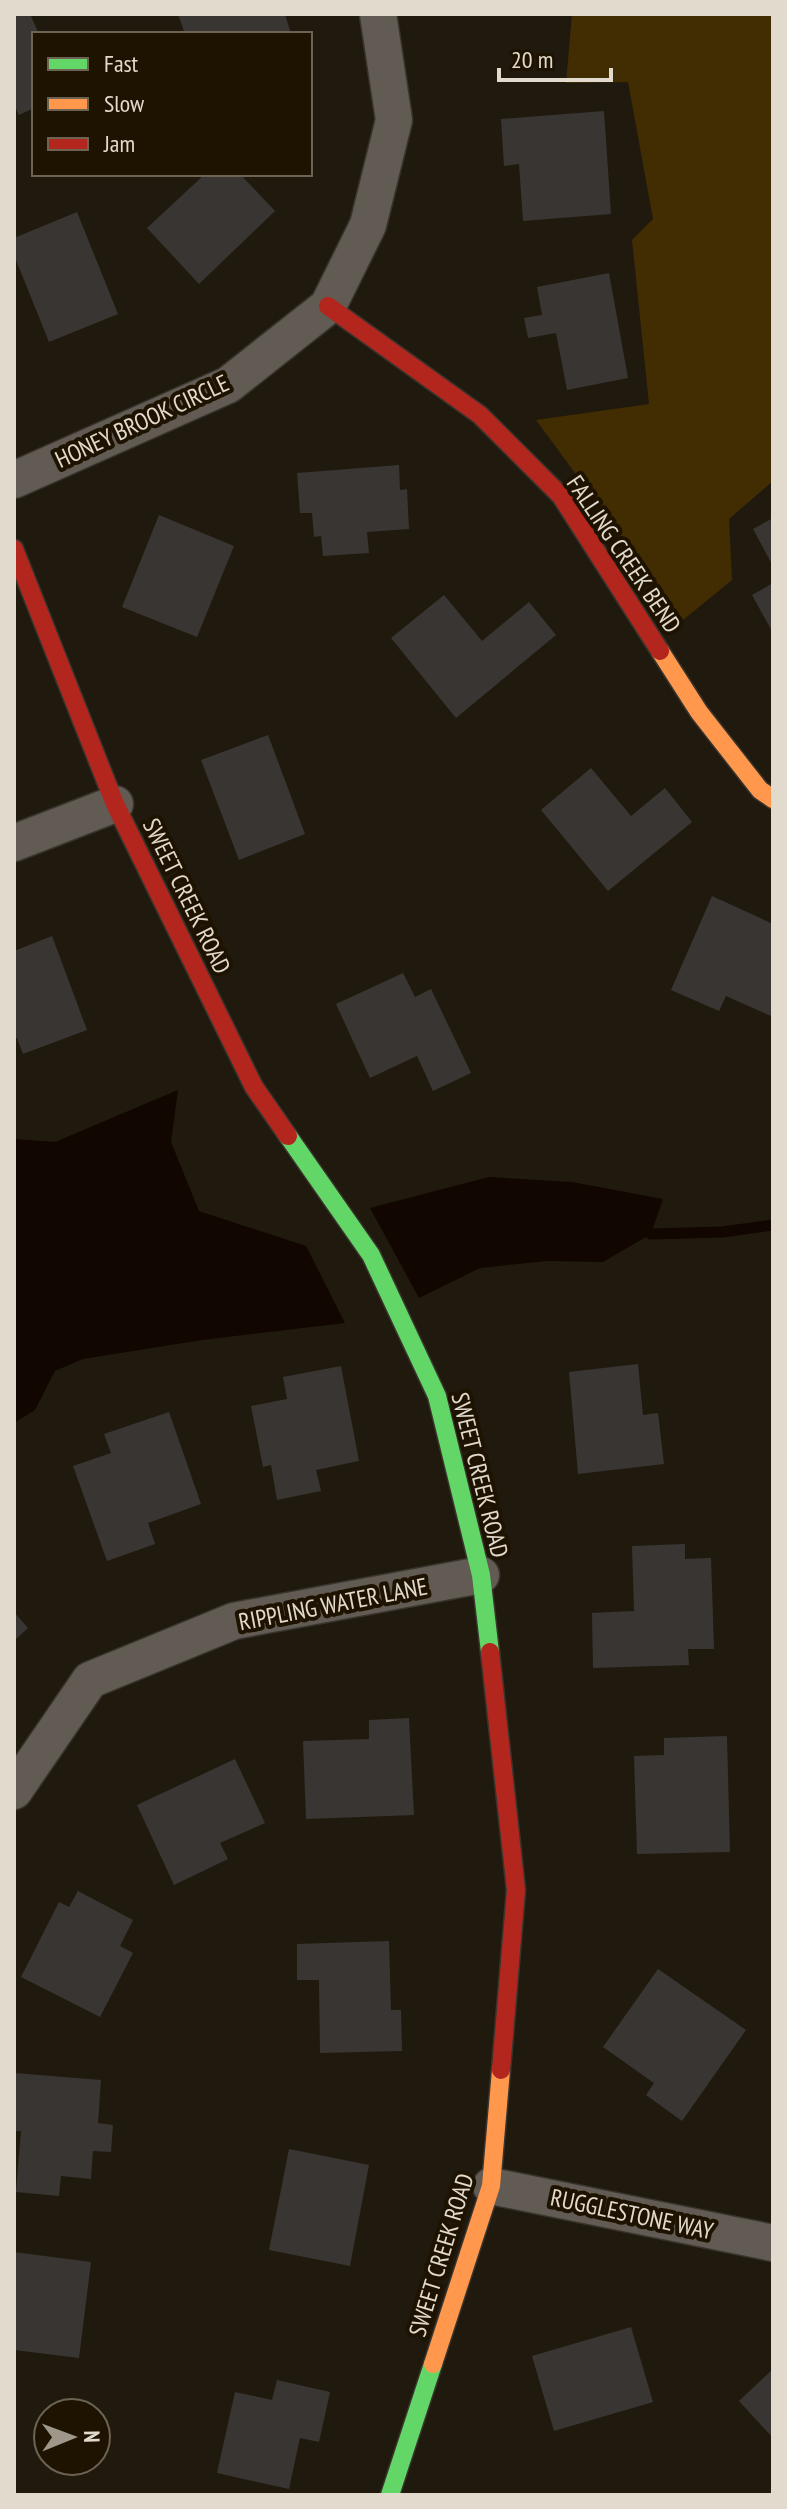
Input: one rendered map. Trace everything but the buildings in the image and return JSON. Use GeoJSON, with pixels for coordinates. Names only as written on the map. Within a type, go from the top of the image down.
{"type":"FeatureCollection","features":[{"type":"Feature","properties":{"kind":"street","name":"HONEY BROOK CIRCLE"},"geometry":{"type":"LineString","coordinates":[[14,480],[228,385],[328,306],[368,225],[394,120],[378,14]]}},
{"type":"Feature","properties":{"kind":"street","name":"FALLING CREEK BEND"},"geometry":{"type":"LineString","coordinates":[[328,306],[480,415],[561,496],[699,712],[760,790],[773,799]]}},
{"type":"Feature","properties":{"kind":"street","name":"SWEET CREEK ROAD"},"geometry":{"type":"LineString","coordinates":[[14,549],[115,804],[254,1087],[371,1255],[437,1396],[481,1575],[516,1890],[491,2186],[390,2495]]}},
{"type":"Feature","properties":{"kind":"street"},"geometry":{"type":"LineString","coordinates":[[14,843],[115,804]]}},
{"type":"Feature","properties":{"kind":"street","name":"RIPPLING WATER LANE"},"geometry":{"type":"LineString","coordinates":[[14,1791],[90,1680],[234,1621],[481,1575]]}},
{"type":"Feature","properties":{"kind":"street","name":"RUGGLESTONE WAY"},"geometry":{"type":"LineString","coordinates":[[491,2186],[773,2243]]}},
{"type":"Feature","properties":{"kind":"shaded area"},"geometry":{"type":"Polygon","coordinates":[[[572,14],[773,14],[773,481],[729,519],[732,580],[683,620],[536,420],[649,404],[632,240],[653,219],[628,82],[566,83],[572,14]]]}},
{"type":"Feature","properties":{"kind":"shaded area"},"geometry":{"type":"Polygon","coordinates":[[[178,1090],[171,1142],[199,1211],[306,1246],[345,1323],[202,1340],[83,1359],[55,1371],[35,1410],[14,1423],[14,1139],[55,1142],[178,1090]]]}},
{"type":"Feature","properties":{"kind":"shaded area"},"geometry":{"type":"Polygon","coordinates":[[[489,1177],[572,1182],[663,1199],[651,1234],[603,1262],[548,1261],[480,1268],[419,1298],[370,1208],[489,1177]]]}},
{"type":"Feature","properties":{"kind":"waterway"},"geometry":{"type":"LineString","coordinates":[[651,1234],[722,1232],[773,1225]]}},
{"type":"Feature","properties":{"kind":"traffic: fast"},"geometry":{"type":"LineString","coordinates":[[288,1136],[371,1255],[437,1396],[481,1575],[490,1652]]}},
{"type":"Feature","properties":{"kind":"traffic: fast"},"geometry":{"type":"LineString","coordinates":[[390,2495],[433,2364]]}},
{"type":"Feature","properties":{"kind":"traffic: slow"},"geometry":{"type":"LineString","coordinates":[[660,651],[699,712],[760,790],[773,799]]}},
{"type":"Feature","properties":{"kind":"traffic: slow"},"geometry":{"type":"LineString","coordinates":[[433,2364],[491,2186],[501,2070]]}},
{"type":"Feature","properties":{"kind":"traffic: jam"},"geometry":{"type":"LineString","coordinates":[[328,306],[480,415],[561,496],[660,651]]}},
{"type":"Feature","properties":{"kind":"traffic: jam"},"geometry":{"type":"LineString","coordinates":[[14,549],[115,804],[254,1087],[288,1136]]}},
{"type":"Feature","properties":{"kind":"traffic: jam"},"geometry":{"type":"LineString","coordinates":[[490,1652],[516,1890],[501,2070]]}}]}
